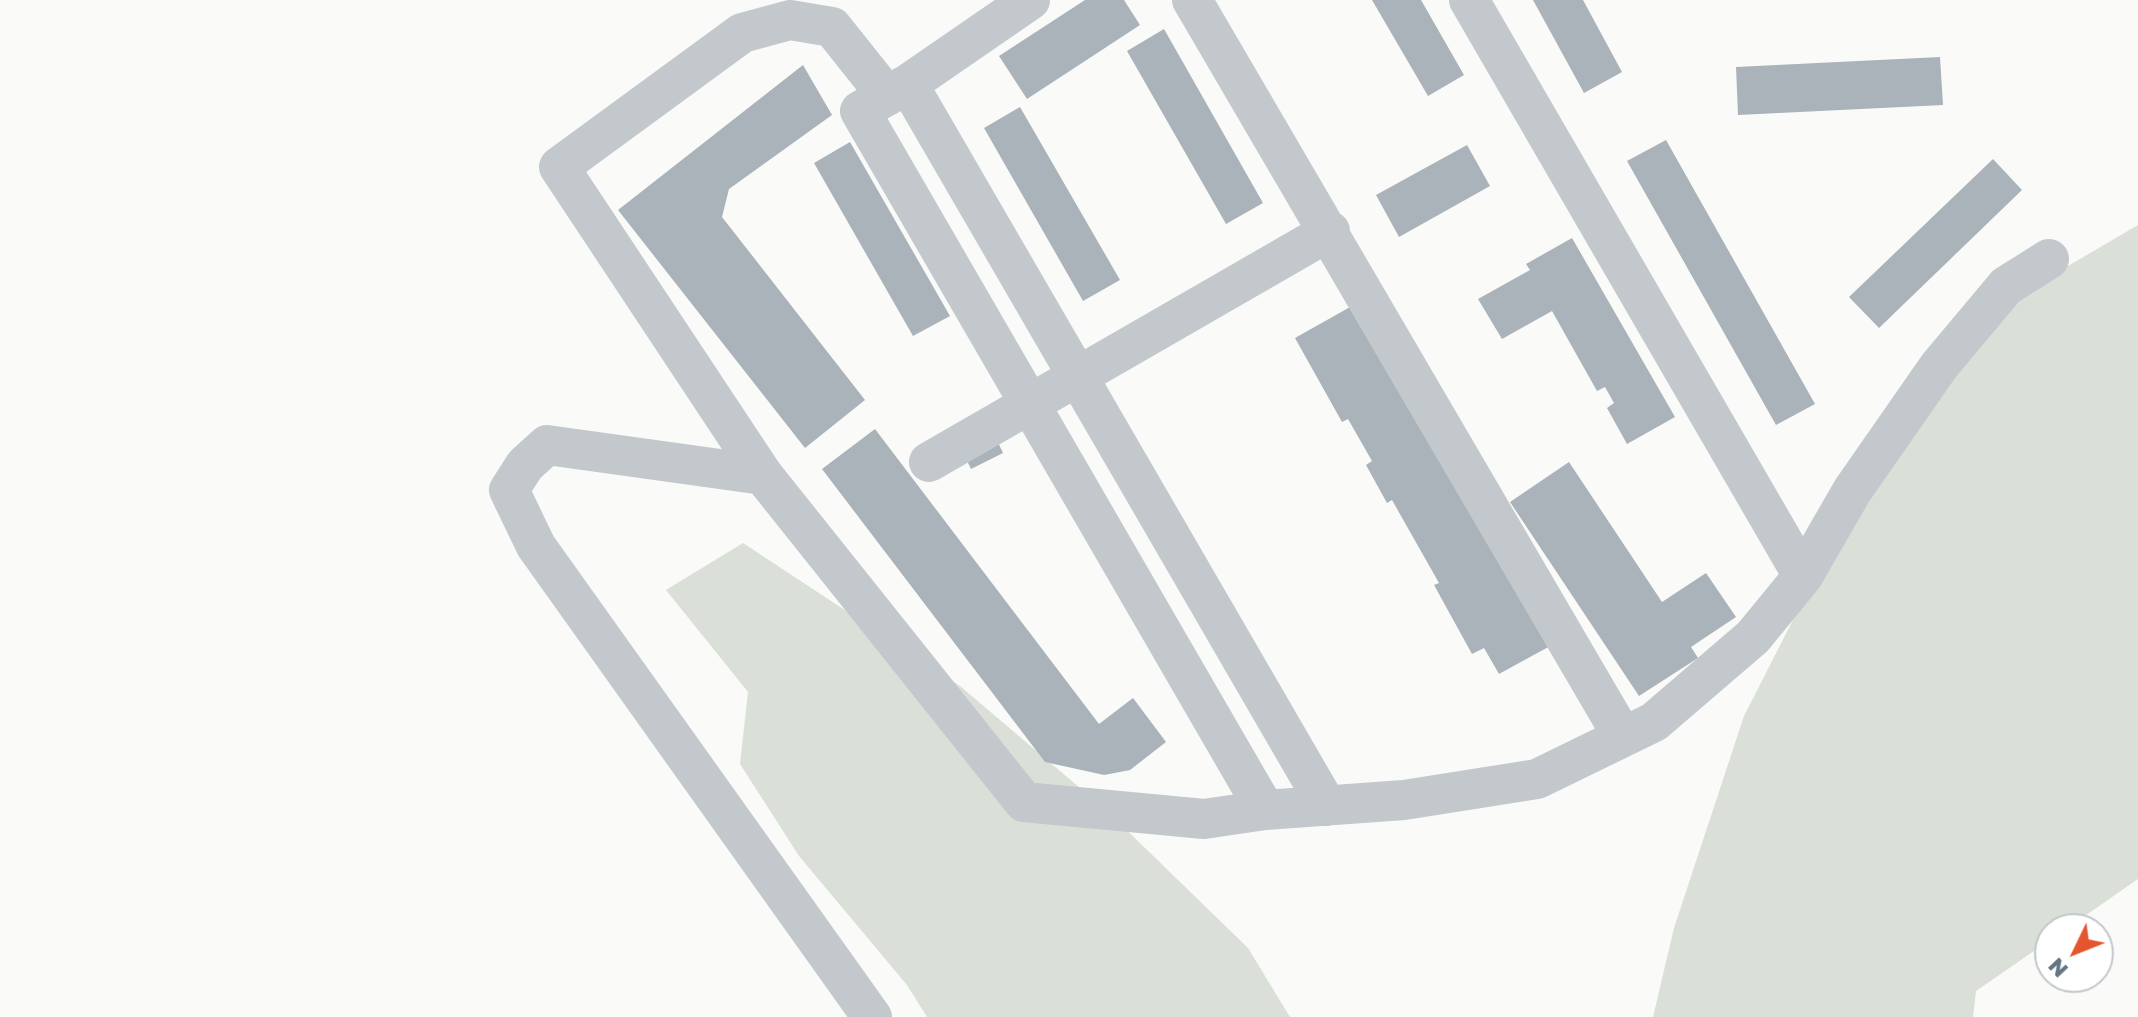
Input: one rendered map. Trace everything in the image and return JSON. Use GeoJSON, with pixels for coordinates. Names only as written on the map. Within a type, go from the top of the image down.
{"type":"FeatureCollection","features":[{"type":"Feature","properties":{"kind":"street"},"geometry":{"type":"LineString","coordinates":[[885,97],[1030,0]]}},
{"type":"Feature","properties":{"kind":"street"},"geometry":{"type":"LineString","coordinates":[[1192,0],[1330,231],[1623,737]]}},
{"type":"Feature","properties":{"kind":"street"},"geometry":{"type":"LineString","coordinates":[[1469,0],[1803,576]]}},
{"type":"Feature","properties":{"kind":"street"},"geometry":{"type":"LineString","coordinates":[[1327,806],[1077,376],[885,97],[832,27],[790,20],[742,33],[559,167],[763,475],[1024,802],[1204,819],[1265,810],[1327,806],[1404,800],[1537,779],[1654,722],[1753,637],[1803,576],[1852,491],[1939,366],[2006,286],[2049,259]]}},
{"type":"Feature","properties":{"kind":"street"},"geometry":{"type":"LineString","coordinates":[[885,97],[1030,404],[1265,810]]}},
{"type":"Feature","properties":{"kind":"street"},"geometry":{"type":"LineString","coordinates":[[929,462],[1330,231]]}},
{"type":"Feature","properties":{"kind":"street"},"geometry":{"type":"LineString","coordinates":[[763,475],[547,445],[525,465],[509,490],[536,546],[872,1017]]}},
{"type":"Feature","properties":{"kind":"shaded area"},"geometry":{"type":"Polygon","coordinates":[[[2138,225],[2138,879],[2089,913],[2034,913],[2034,951],[1976,991],[1973,1017],[1653,1017],[1674,928],[1744,716],[1843,522],[2015,297],[2138,225]]]}},
{"type":"Feature","properties":{"kind":"shaded area"},"geometry":{"type":"Polygon","coordinates":[[[743,543],[960,686],[1107,811],[1248,948],[1290,1017],[927,1017],[907,985],[799,856],[740,764],[748,692],[666,590],[743,543]]]}},
{"type":"Feature","properties":{"kind":"building"},"geometry":{"type":"Polygon","coordinates":[[[1085,0],[1124,0],[1140,25],[1027,99],[999,56],[1085,0]]]}},
{"type":"Feature","properties":{"kind":"building"},"geometry":{"type":"Polygon","coordinates":[[[1372,0],[1421,0],[1464,75],[1428,96],[1372,0]]]}},
{"type":"Feature","properties":{"kind":"building"},"geometry":{"type":"Polygon","coordinates":[[[1533,0],[1583,0],[1622,72],[1584,93],[1533,0]]]}},
{"type":"Feature","properties":{"kind":"building"},"geometry":{"type":"Polygon","coordinates":[[[1164,29],[1263,203],[1226,224],[1127,51],[1164,29]]]}},
{"type":"Feature","properties":{"kind":"building"},"geometry":{"type":"Polygon","coordinates":[[[1940,57],[1943,105],[1738,115],[1736,67],[1940,57]]]}},
{"type":"Feature","properties":{"kind":"building"},"geometry":{"type":"Polygon","coordinates":[[[803,65],[832,115],[729,189],[722,217],[865,400],[805,448],[618,210],[803,65]]]}},
{"type":"Feature","properties":{"kind":"building"},"geometry":{"type":"Polygon","coordinates":[[[1020,107],[1120,280],[1083,301],[984,128],[1020,107]]]}},
{"type":"Feature","properties":{"kind":"building"},"geometry":{"type":"Polygon","coordinates":[[[1666,140],[1815,404],[1776,425],[1627,161],[1666,140]]]}},
{"type":"Feature","properties":{"kind":"building"},"geometry":{"type":"Polygon","coordinates":[[[850,142],[950,316],[913,336],[814,163],[850,142]]]}},
{"type":"Feature","properties":{"kind":"building"},"geometry":{"type":"Polygon","coordinates":[[[1467,145],[1490,186],[1399,237],[1376,195],[1467,145]]]}},
{"type":"Feature","properties":{"kind":"building"},"geometry":{"type":"Polygon","coordinates":[[[1993,159],[2022,190],[1879,328],[1849,297],[1993,159]]]}},
{"type":"Feature","properties":{"kind":"building"},"geometry":{"type":"Polygon","coordinates":[[[1572,238],[1675,417],[1627,444],[1607,408],[1614,403],[1605,387],[1597,391],[1552,311],[1502,339],[1478,299],[1530,270],[1526,264],[1572,238]]]}},
{"type":"Feature","properties":{"kind":"building"},"geometry":{"type":"Polygon","coordinates":[[[1359,302],[1552,645],[1499,674],[1484,648],[1472,654],[1434,585],[1439,583],[1392,500],[1387,503],[1366,465],[1372,461],[1348,419],[1342,422],[1295,338],[1359,302]]]}},
{"type":"Feature","properties":{"kind":"building"},"geometry":{"type":"Polygon","coordinates":[[[875,429],[1099,724],[1133,698],[1166,742],[1130,770],[1104,775],[1045,762],[822,469],[875,429]]]}},
{"type":"Feature","properties":{"kind":"building"},"geometry":{"type":"Polygon","coordinates":[[[992,430],[1003,453],[971,469],[960,446],[992,430]]]}},
{"type":"Feature","properties":{"kind":"building"},"geometry":{"type":"Polygon","coordinates":[[[1569,462],[1662,602],[1706,573],[1736,617],[1691,647],[1698,658],[1639,696],[1510,502],[1569,462]]]}}]}
